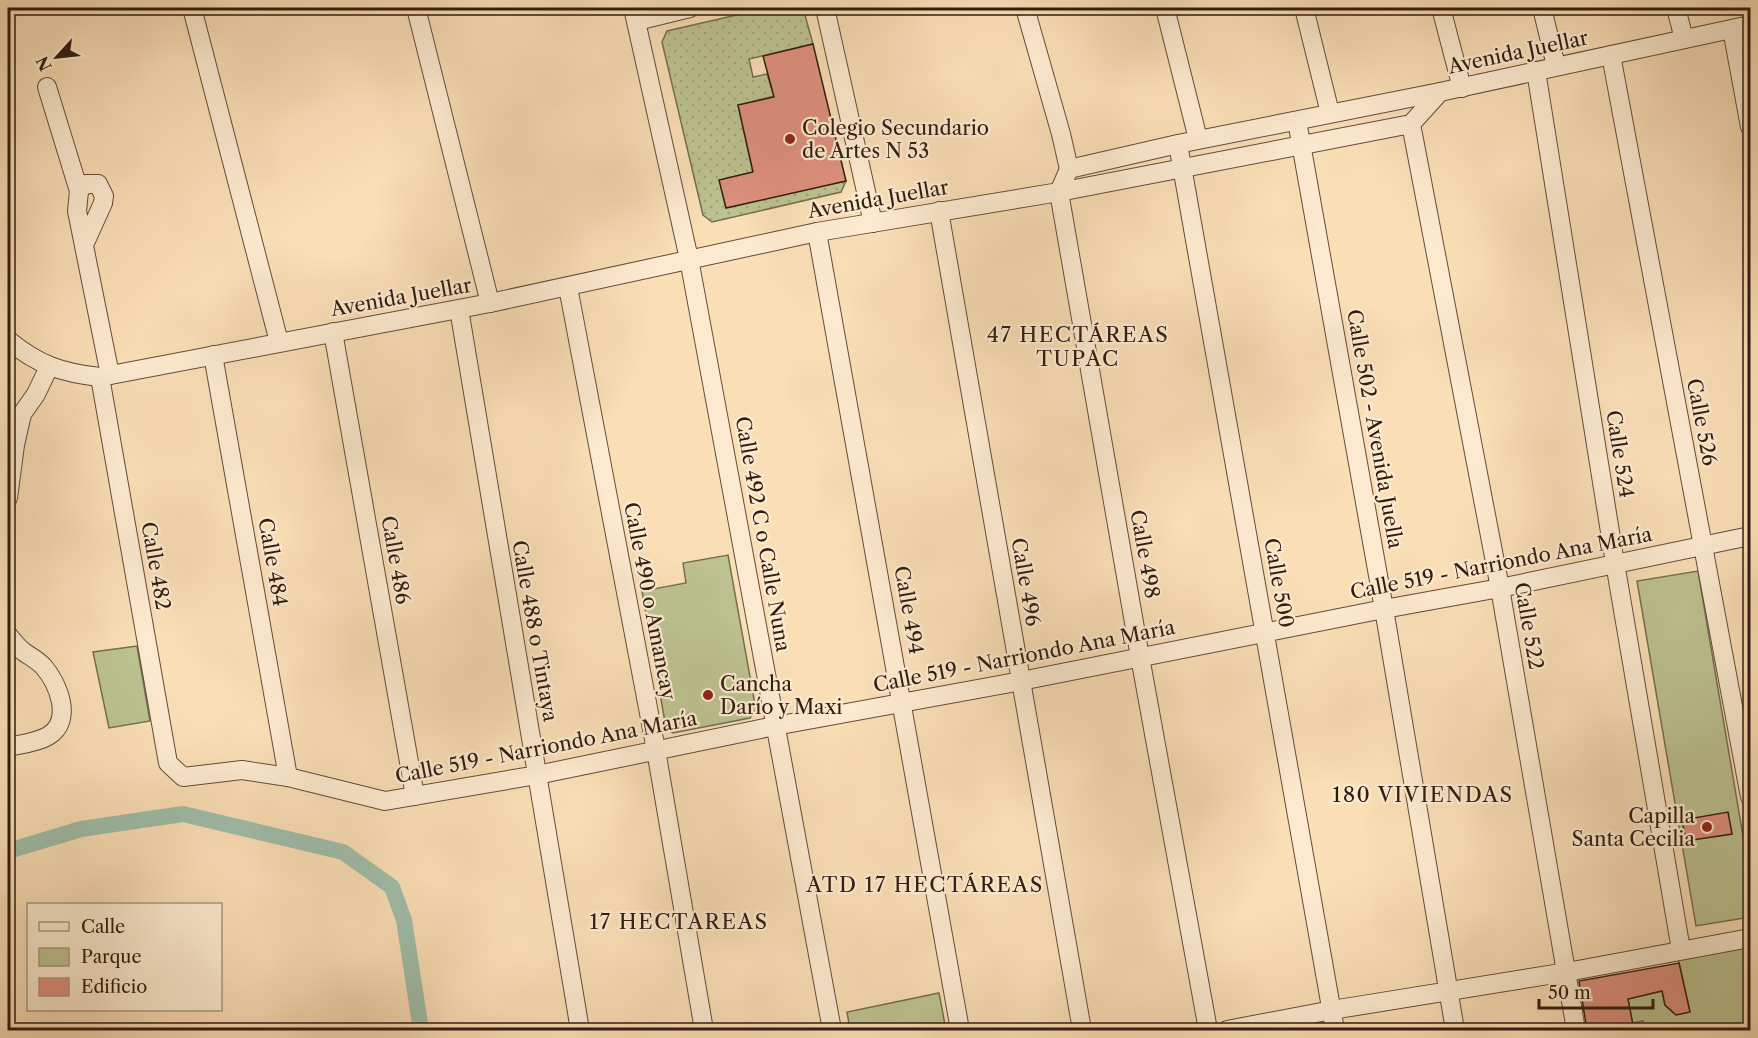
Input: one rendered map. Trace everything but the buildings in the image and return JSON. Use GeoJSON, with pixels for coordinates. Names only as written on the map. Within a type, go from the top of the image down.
{"type":"FeatureCollection","features":[{"type":"Feature","properties":{"kind":"street"},"geometry":{"type":"LineString","coordinates":[[192,8],[279,342]]}},
{"type":"Feature","properties":{"kind":"street"},"geometry":{"type":"LineString","coordinates":[[416,8],[490,303]]}},
{"type":"Feature","properties":{"kind":"street"},"geometry":{"type":"LineString","coordinates":[[635,14],[690,8]]}},
{"type":"Feature","properties":{"kind":"street"},"geometry":{"type":"LineString","coordinates":[[825,8],[873,223]]}},
{"type":"Feature","properties":{"kind":"street"},"geometry":{"type":"LineString","coordinates":[[1024,8],[1069,169],[1059,192]]}},
{"type":"Feature","properties":{"kind":"street"},"geometry":{"type":"LineString","coordinates":[[1165,8],[1198,139]]}},
{"type":"Feature","properties":{"kind":"street"},"geometry":{"type":"LineString","coordinates":[[1304,8],[1330,113]]}},
{"type":"Feature","properties":{"kind":"street"},"geometry":{"type":"LineString","coordinates":[[1441,8],[1462,88]]}},
{"type":"Feature","properties":{"kind":"street"},"geometry":{"type":"LineString","coordinates":[[1542,8],[1557,66]]}},
{"type":"Feature","properties":{"kind":"street"},"geometry":{"type":"LineString","coordinates":[[1676,8],[1684,39]]}},
{"type":"Feature","properties":{"kind":"street","name":"Calle 492 C o Calle Nuna"},"geometry":{"type":"LineString","coordinates":[[635,14],[689,259],[832,1030]]}},
{"type":"Feature","properties":{"kind":"street","name":"Avenida Juellar"},"geometry":{"type":"LineString","coordinates":[[8,340],[49,367],[63,372],[105,376],[490,303],[817,232],[1059,192],[1411,124],[1440,92],[1750,25]]}},
{"type":"Feature","properties":{"kind":"street"},"geometry":{"type":"LineString","coordinates":[[1732,29],[1750,127]]}},
{"type":"Feature","properties":{"kind":"street","name":"Calle 526"},"geometry":{"type":"LineString","coordinates":[[1611,55],[1750,796]]}},
{"type":"Feature","properties":{"kind":"street","name":"Calle 524"},"geometry":{"type":"LineString","coordinates":[[1536,71],[1615,563],[1681,950]]}},
{"type":"Feature","properties":{"kind":"street","name":"Calle 482"},"geometry":{"type":"LineString","coordinates":[[47,87],[79,190],[77,212],[168,763]]}},
{"type":"Feature","properties":{"kind":"street"},"geometry":{"type":"LineString","coordinates":[[1069,169],[1198,139],[1440,92]]}},
{"type":"Feature","properties":{"kind":"street","name":"Calle 502 - Avenida Juella"},"geometry":{"type":"LineString","coordinates":[[1297,121],[1384,609],[1455,1030]]}},
{"type":"Feature","properties":{"kind":"street","name":"Calle 522"},"geometry":{"type":"LineString","coordinates":[[1411,124],[1500,588],[1576,1030]]}},
{"type":"Feature","properties":{"kind":"street","name":"Calle 500"},"geometry":{"type":"LineString","coordinates":[[1178,144],[1335,1030]]}},
{"type":"Feature","properties":{"kind":"street"},"geometry":{"type":"LineString","coordinates":[[79,190],[85,184],[98,184],[104,196],[84,245]]}},
{"type":"Feature","properties":{"kind":"street","name":"Calle 498"},"geometry":{"type":"LineString","coordinates":[[1059,192],[1208,1030]]}},
{"type":"Feature","properties":{"kind":"street","name":"Calle 496"},"geometry":{"type":"LineString","coordinates":[[939,211],[1082,1030]]}},
{"type":"Feature","properties":{"kind":"street","name":"Calle 494"},"geometry":{"type":"LineString","coordinates":[[817,232],[960,1030]]}},
{"type":"Feature","properties":{"kind":"street","name":"Calle 490 o Amancay"},"geometry":{"type":"LineString","coordinates":[[568,287],[656,750],[704,1030]]}},
{"type":"Feature","properties":{"kind":"street","name":"Calle 488 o Tintaya"},"geometry":{"type":"LineString","coordinates":[[459,309],[580,1030]]}},
{"type":"Feature","properties":{"kind":"street","name":"Calle 486"},"geometry":{"type":"LineString","coordinates":[[333,332],[415,796]]}},
{"type":"Feature","properties":{"kind":"street","name":"Calle 484"},"geometry":{"type":"LineString","coordinates":[[213,355],[288,777]]}},
{"type":"Feature","properties":{"kind":"street"},"geometry":{"type":"LineString","coordinates":[[8,498],[15,445],[22,414],[36,394],[49,367]]}},
{"type":"Feature","properties":{"kind":"street","name":"Calle 519 - Narriondo Ana María"},"geometry":{"type":"LineString","coordinates":[[168,763],[183,777],[242,770],[288,777],[385,801],[537,775],[775,726],[1265,634],[1750,536]]}},
{"type":"Feature","properties":{"kind":"street"},"geometry":{"type":"LineString","coordinates":[[8,636],[24,652],[44,666],[58,690],[62,712],[56,729],[51,735],[8,747]]}},
{"type":"Feature","properties":{"kind":"street"},"geometry":{"type":"LineString","coordinates":[[1227,1030],[1750,938]]}},
{"type":"Feature","properties":{"kind":"green space"},"geometry":{"type":"Polygon","coordinates":[[[767,8],[803,8],[813,44],[749,59],[753,77],[767,74],[774,96],[738,105],[753,172],[720,180],[726,207],[846,181],[841,192],[712,222],[703,215],[662,42],[667,31],[767,8]]]}},
{"type":"Feature","properties":{"kind":"green space"},"geometry":{"type":"Polygon","coordinates":[[[728,555],[756,710],[750,718],[673,733],[666,728],[642,591],[686,583],[683,563],[728,555]]]}},
{"type":"Feature","properties":{"kind":"green space"},"geometry":{"type":"Polygon","coordinates":[[[1698,571],[1750,877],[1750,917],[1696,926],[1637,581],[1698,571]]]}},
{"type":"Feature","properties":{"kind":"green space"},"geometry":{"type":"Polygon","coordinates":[[[137,646],[150,721],[109,728],[93,652],[137,646]]]}},
{"type":"Feature","properties":{"kind":"green space"},"geometry":{"type":"Polygon","coordinates":[[[1742,948],[1750,949],[1750,1030],[1644,1030],[1643,1021],[1632,1023],[1628,999],[1662,991],[1665,1005],[1676,1015],[1690,1012],[1678,958],[1742,948]]]}},
{"type":"Feature","properties":{"kind":"green space"},"geometry":{"type":"Polygon","coordinates":[[[939,993],[946,1030],[850,1030],[847,1012],[939,993]]]}},
{"type":"Feature","properties":{"kind":"waterway"},"geometry":{"type":"LineString","coordinates":[[8,851],[81,829],[183,814],[343,852],[392,887],[404,920],[421,1030]]}},
{"type":"Feature","properties":{"kind":"place","name":"Colegio Secundario de Artes N 53"},"geometry":{"type":"Point","coordinates":[790,139]}},
{"type":"Feature","properties":{"kind":"place","name":"Cancha Darío y Maxi"},"geometry":{"type":"Point","coordinates":[708,695]}},
{"type":"Feature","properties":{"kind":"place","name":"Capilla Santa Cecilia"},"geometry":{"type":"Point","coordinates":[1707,827]}},
{"type":"Feature","properties":{"kind":"district","name":"47 HECTÁREAS TUPAC"},"geometry":{"type":"Point","coordinates":[1078,347]}},
{"type":"Feature","properties":{"kind":"district","name":"180 VIVIENDAS"},"geometry":{"type":"Point","coordinates":[1423,795]}},
{"type":"Feature","properties":{"kind":"district","name":"ATD 17 HECTÁREAS"},"geometry":{"type":"Point","coordinates":[925,885]}},
{"type":"Feature","properties":{"kind":"district","name":"17 HECTAREAS"},"geometry":{"type":"Point","coordinates":[679,922]}}]}
